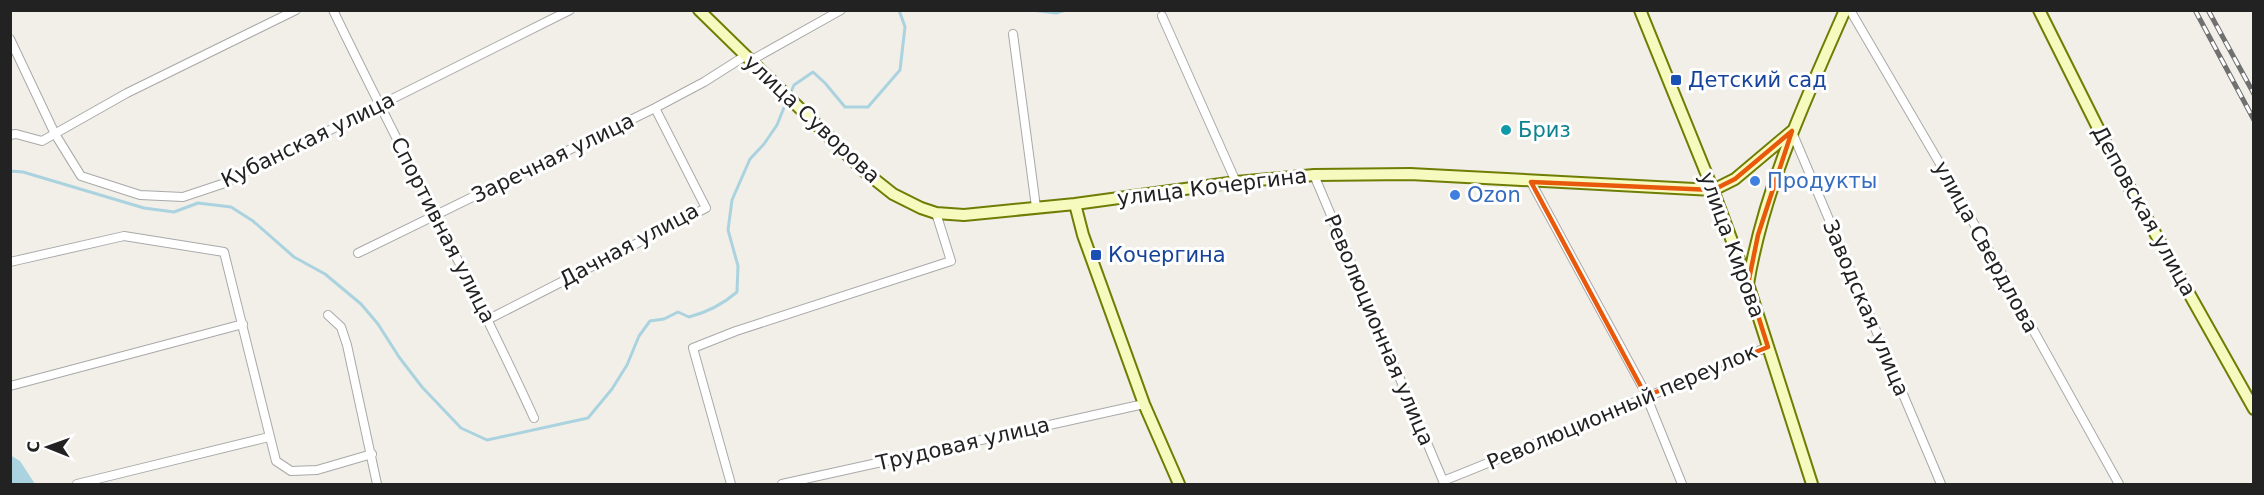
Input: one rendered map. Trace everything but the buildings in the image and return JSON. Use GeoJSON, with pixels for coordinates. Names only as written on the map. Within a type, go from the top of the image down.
{"type":"FeatureCollection","features":[{"type":"Feature","properties":{"kind":"street"},"geometry":{"type":"LineString","coordinates":[[10,135],[15,134],[42,141],[127,93],[296,10]]}},
{"type":"Feature","properties":{"kind":"street","name":"Спортивная улица"},"geometry":{"type":"LineString","coordinates":[[333,10],[489,319],[534,418]]}},
{"type":"Feature","properties":{"kind":"street","name":"Кубанская улица"},"geometry":{"type":"LineString","coordinates":[[10,39],[55,134],[81,176],[140,195],[183,197],[222,184],[570,10]]}},
{"type":"Feature","properties":{"kind":"street","name":"улица Суворова"},"geometry":{"type":"LineString","coordinates":[[699,10],[864,171],[893,194],[936,213]]}},
{"type":"Feature","properties":{"kind":"street","name":"Заречная улица"},"geometry":{"type":"LineString","coordinates":[[358,253],[655,108],[841,10]]}},
{"type":"Feature","properties":{"kind":"street","name":"улица Кирова"},"geometry":{"type":"LineString","coordinates":[[1640,10],[1713,190],[1748,284],[1812,484]]}},
{"type":"Feature","properties":{"kind":"street"},"geometry":{"type":"LineString","coordinates":[[1748,284],[1765,211],[1792,131],[1845,10]]}},
{"type":"Feature","properties":{"kind":"street","name":"улица Свердлова"},"geometry":{"type":"LineString","coordinates":[[1850,10],[1953,186],[2119,484]]}},
{"type":"Feature","properties":{"kind":"street","name":"Деповская улица"},"geometry":{"type":"LineString","coordinates":[[2039,10],[2114,160],[2253,409]]}},
{"type":"Feature","properties":{"kind":"street"},"geometry":{"type":"LineString","coordinates":[[1162,16],[1236,182]]}},
{"type":"Feature","properties":{"kind":"street"},"geometry":{"type":"LineString","coordinates":[[1013,34],[1036,207]]}},
{"type":"Feature","properties":{"kind":"street","name":"Дачная улица"},"geometry":{"type":"LineString","coordinates":[[489,319],[706,208],[655,108]]}},
{"type":"Feature","properties":{"kind":"street"},"geometry":{"type":"LineString","coordinates":[[1713,190],[1735,179],[1792,131]]}},
{"type":"Feature","properties":{"kind":"street","name":"Заводская улица"},"geometry":{"type":"LineString","coordinates":[[1792,131],[1941,484]]}},
{"type":"Feature","properties":{"kind":"street","name":"улица Кочергина"},"geometry":{"type":"LineString","coordinates":[[936,213],[964,215],[1075,204],[1236,182],[1314,175],[1410,174],[1713,190]]}},
{"type":"Feature","properties":{"kind":"street","name":"Революционная улица"},"geometry":{"type":"LineString","coordinates":[[1314,175],[1444,482]]}},
{"type":"Feature","properties":{"kind":"street"},"geometry":{"type":"LineString","coordinates":[[1531,182],[1646,396],[1682,484]]}},
{"type":"Feature","properties":{"kind":"street"},"geometry":{"type":"LineString","coordinates":[[1075,204],[1083,235],[1144,404],[1179,484]]}},
{"type":"Feature","properties":{"kind":"street"},"geometry":{"type":"LineString","coordinates":[[731,484],[693,348],[736,331],[951,261],[936,213]]}},
{"type":"Feature","properties":{"kind":"street"},"geometry":{"type":"LineString","coordinates":[[10,262],[124,236],[224,252],[276,461],[291,471],[317,470],[372,454]]}},
{"type":"Feature","properties":{"kind":"street"},"geometry":{"type":"LineString","coordinates":[[328,315],[341,327],[347,345],[377,484]]}},
{"type":"Feature","properties":{"kind":"street"},"geometry":{"type":"LineString","coordinates":[[10,386],[243,324]]}},
{"type":"Feature","properties":{"kind":"street","name":"Революционный переулок"},"geometry":{"type":"LineString","coordinates":[[1444,482],[1768,347]]}},
{"type":"Feature","properties":{"kind":"street","name":"Трудовая улица"},"geometry":{"type":"LineString","coordinates":[[782,484],[1144,404]]}},
{"type":"Feature","properties":{"kind":"street"},"geometry":{"type":"LineString","coordinates":[[77,484],[269,437]]}},
{"type":"Feature","properties":{"kind":"highlighted area"},"geometry":{"type":"Polygon","coordinates":[[[1792,131],[1758,235],[1748,284],[1768,347],[1646,396],[1531,182],[1713,190],[1735,179],[1792,131]]]}},
{"type":"Feature","properties":{"kind":"water"},"geometry":{"type":"Polygon","coordinates":[[[10,455],[20,461],[35,484],[11,484],[10,455]]]}},
{"type":"Feature","properties":{"kind":"waterway"},"geometry":{"type":"LineString","coordinates":[[790,94],[794,85],[813,72],[845,107],[868,107],[900,70],[905,27],[899,10]]}},
{"type":"Feature","properties":{"kind":"waterway"},"geometry":{"type":"LineString","coordinates":[[1031,10],[1056,13],[1066,10]]}},
{"type":"Feature","properties":{"kind":"waterway"},"geometry":{"type":"LineString","coordinates":[[10,171],[23,172],[144,208],[174,212],[198,203],[231,207],[253,221],[294,257],[325,274],[361,304],[378,324],[422,387],[461,428],[487,440],[588,418],[612,389],[627,365],[639,336],[650,321],[664,319],[678,312],[689,317],[696,315],[720,304],[737,292],[738,266],[728,230],[732,200],[750,159],[777,125],[787,100]]}},
{"type":"Feature","properties":{"kind":"railway"},"geometry":{"type":"LineString","coordinates":[[2195,10],[2254,120]]}},
{"type":"Feature","properties":{"kind":"railway"},"geometry":{"type":"LineString","coordinates":[[2208,10],[2254,94]]}},
{"type":"Feature","properties":{"kind":"place","name":"Детский сад"},"geometry":{"type":"Point","coordinates":[1676,80]}},
{"type":"Feature","properties":{"kind":"place","name":"Бриз"},"geometry":{"type":"Point","coordinates":[1506,130]}},
{"type":"Feature","properties":{"kind":"place","name":"Продукты"},"geometry":{"type":"Point","coordinates":[1755,181]}},
{"type":"Feature","properties":{"kind":"place","name":"Ozon"},"geometry":{"type":"Point","coordinates":[1455,195]}},
{"type":"Feature","properties":{"kind":"place","name":"Кочергина"},"geometry":{"type":"Point","coordinates":[1096,255]}}]}
